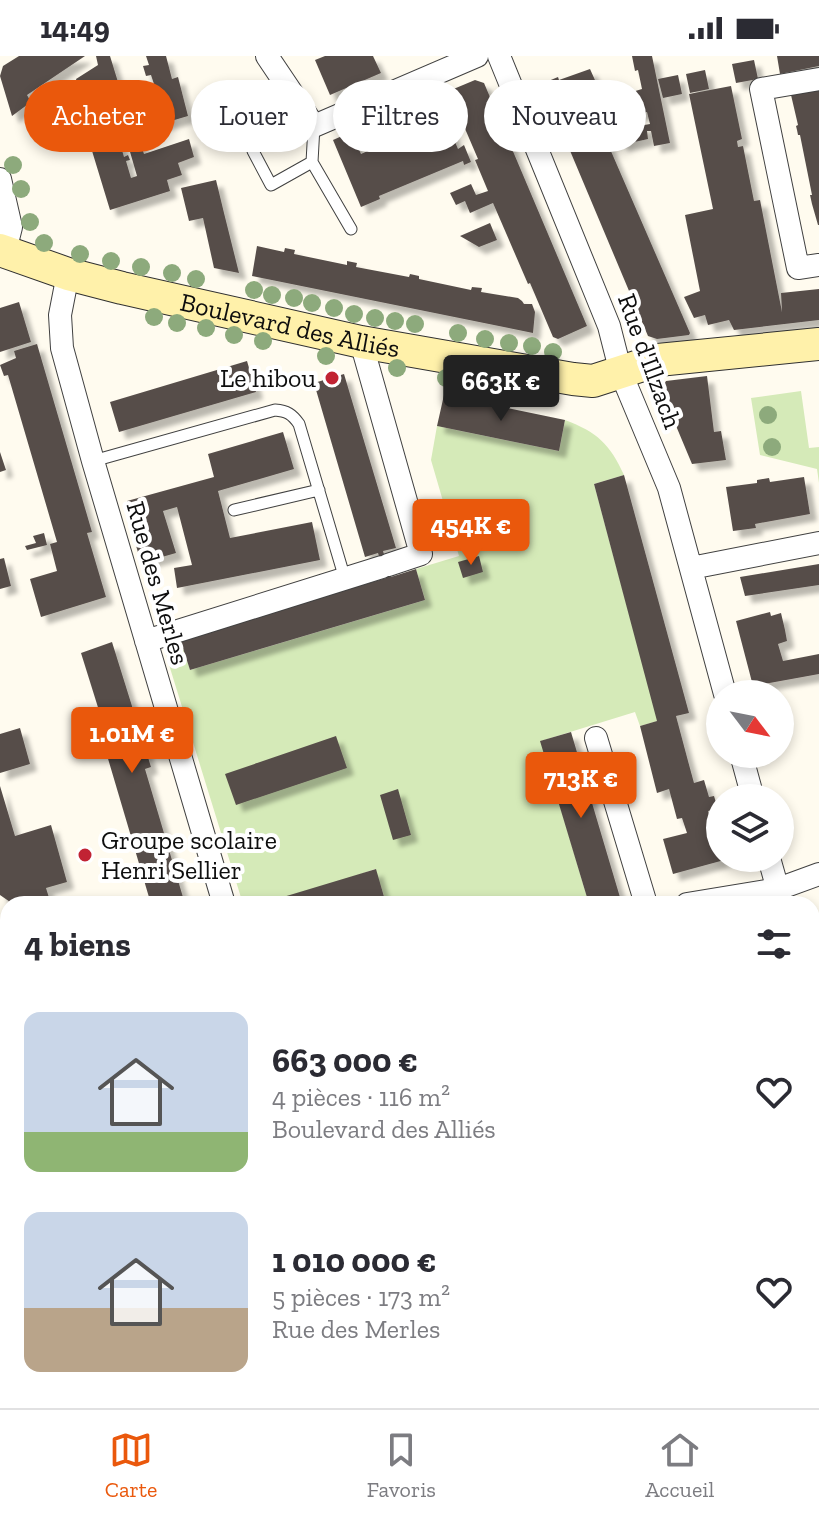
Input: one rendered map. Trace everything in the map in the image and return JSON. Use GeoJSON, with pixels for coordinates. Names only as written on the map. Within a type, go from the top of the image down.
{"type":"FeatureCollection","features":[{"type":"Feature","properties":{"kind":"main road","name":"Boulevard des Alliés"},"geometry":{"type":"LineString","coordinates":[[3,250],[68,274],[122,288],[361,342],[573,379],[593,381],[658,360],[819,344]]}},
{"type":"Feature","properties":{"kind":"street"},"geometry":{"type":"LineString","coordinates":[[267,56],[283,80]]}},
{"type":"Feature","properties":{"kind":"street"},"geometry":{"type":"LineString","coordinates":[[317,125],[477,56]]}},
{"type":"Feature","properties":{"kind":"street","name":"Rue d'Illzach"},"geometry":{"type":"LineString","coordinates":[[499,56],[609,326],[621,373],[669,488],[721,680]]}},
{"type":"Feature","properties":{"kind":"street"},"geometry":{"type":"LineString","coordinates":[[819,79],[761,89],[798,268],[819,265]]}},
{"type":"Feature","properties":{"kind":"street"},"geometry":{"type":"LineString","coordinates":[[0,179],[11,227],[3,250]]}},
{"type":"Feature","properties":{"kind":"street","name":"Rue des Merles"},"geometry":{"type":"LineString","coordinates":[[68,274],[60,315],[62,348],[222,896]]}},
{"type":"Feature","properties":{"kind":"street"},"geometry":{"type":"LineString","coordinates":[[146,641],[421,554],[361,342]]}},
{"type":"Feature","properties":{"kind":"street"},"geometry":{"type":"LineString","coordinates":[[691,568],[819,543]]}},
{"type":"Feature","properties":{"kind":"street"},"geometry":{"type":"LineString","coordinates":[[596,738],[644,896]]}},
{"type":"Feature","properties":{"kind":"street"},"geometry":{"type":"LineString","coordinates":[[773,872],[780,896],[819,874]]}},
{"type":"Feature","properties":{"kind":"lane"},"geometry":{"type":"LineString","coordinates":[[254,152],[271,185],[312,162]]}},
{"type":"Feature","properties":{"kind":"lane"},"geometry":{"type":"LineString","coordinates":[[313,152],[312,162],[351,229]]}},
{"type":"Feature","properties":{"kind":"lane"},"geometry":{"type":"LineString","coordinates":[[93,461],[275,410],[286,411],[299,424],[345,579]]}},
{"type":"Feature","properties":{"kind":"lane"},"geometry":{"type":"LineString","coordinates":[[234,510],[319,490]]}},
{"type":"Feature","properties":{"kind":"green space"},"geometry":{"type":"Polygon","coordinates":[[[801,391],[809,448],[819,447],[819,483],[817,469],[760,455],[751,398],[801,391]]]}},
{"type":"Feature","properties":{"kind":"green space"},"geometry":{"type":"Polygon","coordinates":[[[565,420],[601,440],[624,475],[594,484],[658,721],[640,726],[635,712],[541,741],[587,896],[384,896],[375,869],[292,896],[241,896],[166,655],[170,644],[180,639],[190,670],[425,600],[416,569],[459,556],[431,460],[437,426],[559,451],[565,420]]]}},
{"type":"Feature","properties":{"kind":"building"},"geometry":{"type":"Polygon","coordinates":[[[19,56],[85,56],[49,80],[24,80],[24,107],[12,116],[0,76],[3,66],[19,56]]]}},
{"type":"Feature","properties":{"kind":"building"},"geometry":{"type":"Polygon","coordinates":[[[96,56],[110,56],[117,80],[76,80],[76,79],[98,65],[96,56]]]}},
{"type":"Feature","properties":{"kind":"building"},"geometry":{"type":"Polygon","coordinates":[[[146,56],[166,56],[172,79],[178,77],[188,116],[175,120],[175,80],[153,80],[151,75],[146,76],[143,66],[149,65],[146,56]]]}},
{"type":"Feature","properties":{"kind":"building"},"geometry":{"type":"Polygon","coordinates":[[[325,56],[373,56],[381,73],[365,80],[333,80],[333,94],[330,95],[315,60],[325,56]]]}},
{"type":"Feature","properties":{"kind":"building"},"geometry":{"type":"Polygon","coordinates":[[[632,56],[652,56],[670,143],[654,146],[651,131],[647,131],[646,139],[646,125],[650,124],[646,112],[646,80],[640,80],[638,70],[635,71],[632,56]]]}},
{"type":"Feature","properties":{"kind":"building"},"geometry":{"type":"Polygon","coordinates":[[[777,56],[819,56],[819,66],[780,74],[777,56]]]}},
{"type":"Feature","properties":{"kind":"building"},"geometry":{"type":"Polygon","coordinates":[[[754,60],[758,79],[736,83],[732,64],[754,60]]]}},
{"type":"Feature","properties":{"kind":"building"},"geometry":{"type":"Polygon","coordinates":[[[590,69],[595,80],[559,80],[590,69]]]}},
{"type":"Feature","properties":{"kind":"building"},"geometry":{"type":"Polygon","coordinates":[[[705,70],[709,89],[690,93],[686,74],[705,70]]]}},
{"type":"Feature","properties":{"kind":"building"},"geometry":{"type":"Polygon","coordinates":[[[678,75],[682,94],[663,98],[658,79],[678,75]]]}},
{"type":"Feature","properties":{"kind":"building"},"geometry":{"type":"Polygon","coordinates":[[[475,80],[484,83],[484,152],[513,152],[587,326],[558,339],[553,337],[493,203],[470,213],[465,201],[456,205],[450,193],[471,184],[476,195],[488,191],[468,136],[468,83],[475,80]]]}},
{"type":"Feature","properties":{"kind":"building"},"geometry":{"type":"Polygon","coordinates":[[[731,86],[742,139],[737,141],[738,147],[743,146],[754,201],[760,200],[782,312],[781,293],[819,289],[819,320],[734,330],[729,320],[708,325],[705,315],[694,318],[684,297],[700,291],[685,215],[713,209],[689,94],[731,86]]]}},
{"type":"Feature","properties":{"kind":"building"},"geometry":{"type":"Polygon","coordinates":[[[819,89],[819,225],[818,225],[791,95],[819,89]]]}},
{"type":"Feature","properties":{"kind":"building"},"geometry":{"type":"Polygon","coordinates":[[[189,139],[194,157],[178,163],[182,175],[167,180],[170,191],[110,210],[92,152],[123,152],[124,157],[128,155],[130,160],[126,161],[131,178],[137,176],[130,152],[175,152],[175,144],[189,139]]]}},
{"type":"Feature","properties":{"kind":"building"},"geometry":{"type":"Polygon","coordinates":[[[338,152],[467,152],[471,162],[464,165],[463,161],[379,196],[380,199],[361,207],[338,152]]]}},
{"type":"Feature","properties":{"kind":"building"},"geometry":{"type":"Polygon","coordinates":[[[571,152],[611,152],[690,333],[657,339],[648,336],[571,152]]]}},
{"type":"Feature","properties":{"kind":"building"},"geometry":{"type":"Polygon","coordinates":[[[216,180],[239,273],[214,268],[203,218],[189,221],[181,188],[216,180]]]}},
{"type":"Feature","properties":{"kind":"building"},"geometry":{"type":"Polygon","coordinates":[[[490,223],[497,240],[479,247],[460,236],[490,223]]]}},
{"type":"Feature","properties":{"kind":"building"},"geometry":{"type":"Polygon","coordinates":[[[257,246],[284,252],[285,248],[295,250],[294,254],[347,265],[347,261],[357,263],[356,267],[409,277],[410,274],[419,276],[419,279],[471,290],[472,287],[482,288],[481,292],[518,298],[524,304],[532,304],[535,312],[533,333],[252,276],[257,246]]]}},
{"type":"Feature","properties":{"kind":"building"},"geometry":{"type":"Polygon","coordinates":[[[19,302],[31,342],[0,352],[0,308],[19,302]]]}},
{"type":"Feature","properties":{"kind":"building"},"geometry":{"type":"Polygon","coordinates":[[[37,344],[92,532],[87,533],[106,597],[41,617],[30,579],[57,571],[50,544],[57,542],[8,375],[4,376],[0,365],[16,358],[14,351],[37,344]]]}},
{"type":"Feature","properties":{"kind":"building"},"geometry":{"type":"Polygon","coordinates":[[[247,361],[256,392],[119,432],[110,402],[247,361]]]}},
{"type":"Feature","properties":{"kind":"building"},"geometry":{"type":"Polygon","coordinates":[[[344,374],[396,548],[383,551],[391,577],[416,569],[425,600],[190,670],[180,639],[386,578],[378,553],[365,557],[314,383],[344,374]]]}},
{"type":"Feature","properties":{"kind":"building"},"geometry":{"type":"Polygon","coordinates":[[[707,376],[714,432],[721,431],[726,460],[692,464],[661,390],[666,381],[707,376]]]}},
{"type":"Feature","properties":{"kind":"building"},"geometry":{"type":"Polygon","coordinates":[[[444,395],[565,420],[559,451],[437,426],[444,395]]]}},
{"type":"Feature","properties":{"kind":"building"},"geometry":{"type":"Polygon","coordinates":[[[283,432],[294,469],[218,491],[230,538],[312,522],[320,560],[177,588],[174,568],[192,565],[177,507],[163,511],[176,553],[141,563],[129,521],[133,520],[127,501],[214,477],[208,454],[283,432]]]}},
{"type":"Feature","properties":{"kind":"building"},"geometry":{"type":"Polygon","coordinates":[[[0,452],[6,470],[0,472],[0,452]]]}},
{"type":"Feature","properties":{"kind":"building"},"geometry":{"type":"Polygon","coordinates":[[[624,475],[689,713],[676,716],[694,783],[704,780],[706,787],[706,865],[673,874],[663,839],[687,833],[682,818],[677,819],[669,789],[657,793],[640,726],[657,721],[594,484],[624,475]]]}},
{"type":"Feature","properties":{"kind":"building"},"geometry":{"type":"Polygon","coordinates":[[[804,477],[810,514],[733,531],[726,487],[757,483],[757,480],[769,478],[770,482],[804,477]]]}},
{"type":"Feature","properties":{"kind":"building"},"geometry":{"type":"Polygon","coordinates":[[[44,533],[47,545],[27,550],[25,546],[36,543],[33,536],[44,533]]]}},
{"type":"Feature","properties":{"kind":"building"},"geometry":{"type":"Polygon","coordinates":[[[479,556],[483,572],[463,578],[458,562],[479,556]]]}},
{"type":"Feature","properties":{"kind":"building"},"geometry":{"type":"Polygon","coordinates":[[[4,558],[11,586],[0,589],[0,559],[4,558]]]}},
{"type":"Feature","properties":{"kind":"building"},"geometry":{"type":"Polygon","coordinates":[[[819,564],[819,585],[745,596],[740,577],[819,564]]]}},
{"type":"Feature","properties":{"kind":"building"},"geometry":{"type":"Polygon","coordinates":[[[770,612],[771,616],[781,613],[787,641],[778,644],[783,661],[819,654],[819,674],[786,680],[751,680],[736,621],[770,612]]]}},
{"type":"Feature","properties":{"kind":"building"},"geometry":{"type":"Polygon","coordinates":[[[112,642],[151,767],[145,769],[183,896],[149,896],[101,735],[106,733],[81,653],[112,642]]]}},
{"type":"Feature","properties":{"kind":"building"},"geometry":{"type":"Polygon","coordinates":[[[20,728],[30,764],[0,773],[0,734],[20,728]]]}},
{"type":"Feature","properties":{"kind":"building"},"geometry":{"type":"Polygon","coordinates":[[[571,732],[620,896],[587,896],[540,741],[571,732]]]}},
{"type":"Feature","properties":{"kind":"building"},"geometry":{"type":"Polygon","coordinates":[[[336,736],[347,768],[236,805],[225,774],[336,736]]]}},
{"type":"Feature","properties":{"kind":"building"},"geometry":{"type":"Polygon","coordinates":[[[0,786],[15,836],[51,825],[67,882],[46,888],[48,896],[0,895],[0,786]]]}},
{"type":"Feature","properties":{"kind":"building"},"geometry":{"type":"Polygon","coordinates":[[[398,789],[411,835],[393,840],[380,795],[398,789]]]}},
{"type":"Feature","properties":{"kind":"building"},"geometry":{"type":"Polygon","coordinates":[[[376,869],[384,896],[287,896],[376,869]]]}},
{"type":"Feature","properties":{"kind":"place","name":"Le hibou"},"geometry":{"type":"Point","coordinates":[332,378]}},
{"type":"Feature","properties":{"kind":"place","name":"Groupe scolaire Henri Sellier"},"geometry":{"type":"Point","coordinates":[85,855]}}]}
